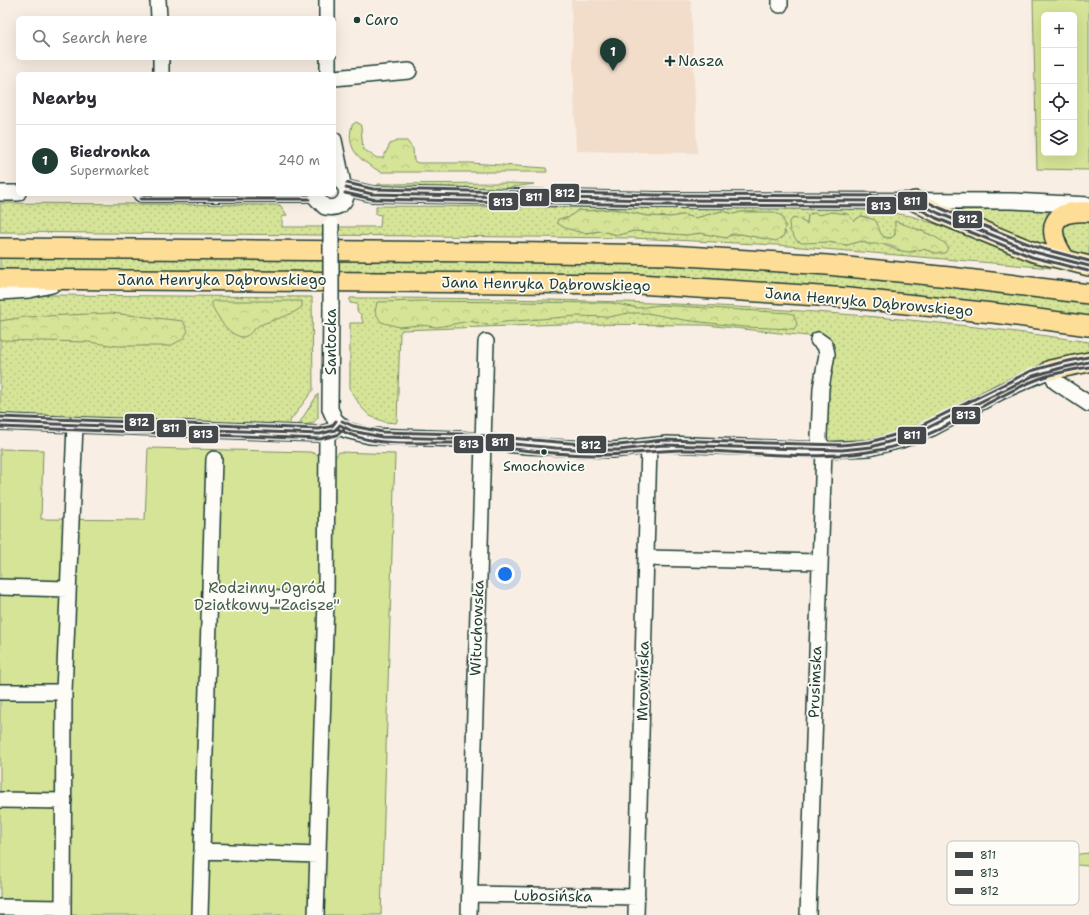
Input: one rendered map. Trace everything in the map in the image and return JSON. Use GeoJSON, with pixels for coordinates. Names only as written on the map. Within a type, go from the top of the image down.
{"type":"FeatureCollection","features":[{"type":"Feature","properties":{"kind":"main road"},"geometry":{"type":"LineString","coordinates":[[915,201],[938,213],[1034,252],[1089,266]]}},
{"type":"Feature","properties":{"kind":"main road"},"geometry":{"type":"LineString","coordinates":[[1065,259],[1055,240],[1056,222],[1060,215],[1065,213],[1075,211],[1089,212]]}},
{"type":"Feature","properties":{"kind":"main road","name":"Jana Henryka Dąbrowskiego"},"geometry":{"type":"LineString","coordinates":[[0,248],[477,251],[677,256],[787,262],[898,272],[1089,294]]}},
{"type":"Feature","properties":{"kind":"main road","name":"Jana Henryka Dąbrowskiego"},"geometry":{"type":"LineString","coordinates":[[0,279],[638,284],[856,299],[1002,314],[1089,326]]}},
{"type":"Feature","properties":{"kind":"main road"},"geometry":{"type":"LineString","coordinates":[[1050,370],[1089,362]]}},
{"type":"Feature","properties":{"kind":"street"},"geometry":{"type":"LineString","coordinates":[[158,0],[159,16]]}},
{"type":"Feature","properties":{"kind":"street"},"geometry":{"type":"LineString","coordinates":[[327,0],[327,16]]}},
{"type":"Feature","properties":{"kind":"street"},"geometry":{"type":"LineString","coordinates":[[161,60],[162,72]]}},
{"type":"Feature","properties":{"kind":"street"},"geometry":{"type":"LineString","coordinates":[[328,60],[328,72]]}},
{"type":"Feature","properties":{"kind":"street"},"geometry":{"type":"LineString","coordinates":[[336,78],[408,71]]}},
{"type":"Feature","properties":{"kind":"street"},"geometry":{"type":"LineString","coordinates":[[317,196],[320,204],[331,208],[339,206],[344,201],[336,152]]}},
{"type":"Feature","properties":{"kind":"street"},"geometry":{"type":"LineString","coordinates":[[341,183],[352,191],[380,194],[665,200],[1012,201],[1089,205]]}},
{"type":"Feature","properties":{"kind":"street"},"geometry":{"type":"LineString","coordinates":[[0,193],[16,193]]}},
{"type":"Feature","properties":{"kind":"street","name":"Santocka"},"geometry":{"type":"LineString","coordinates":[[331,208],[330,409],[335,420],[340,426]]}},
{"type":"Feature","properties":{"kind":"street"},"geometry":{"type":"LineString","coordinates":[[0,292],[29,290],[81,279]]}},
{"type":"Feature","properties":{"kind":"street","name":"Prusimska"},"geometry":{"type":"LineString","coordinates":[[808,915],[819,562],[821,388],[827,354],[824,345],[818,340]]}},
{"type":"Feature","properties":{"kind":"street","name":"Wituchowska"},"geometry":{"type":"LineString","coordinates":[[469,915],[486,342]]}},
{"type":"Feature","properties":{"kind":"street"},"geometry":{"type":"LineString","coordinates":[[0,422],[320,434],[327,433],[340,426],[358,434],[370,436],[459,439],[526,446],[612,450],[667,444],[821,443],[869,448],[901,440],[932,428],[1000,392],[1050,370],[1056,382],[1089,404]]}},
{"type":"Feature","properties":{"kind":"street"},"geometry":{"type":"LineString","coordinates":[[0,907],[63,912],[64,692],[67,589],[75,426]]}},
{"type":"Feature","properties":{"kind":"street"},"geometry":{"type":"LineString","coordinates":[[316,915],[326,600],[327,433]]}},
{"type":"Feature","properties":{"kind":"street","name":"Mrowińska"},"geometry":{"type":"LineString","coordinates":[[636,915],[648,446]]}},
{"type":"Feature","properties":{"kind":"street"},"geometry":{"type":"LineString","coordinates":[[200,915],[214,459]]}},
{"type":"Feature","properties":{"kind":"street"},"geometry":{"type":"LineString","coordinates":[[646,558],[819,562]]}},
{"type":"Feature","properties":{"kind":"street"},"geometry":{"type":"LineString","coordinates":[[0,587],[67,589]]}},
{"type":"Feature","properties":{"kind":"street"},"geometry":{"type":"LineString","coordinates":[[210,597],[326,600]]}},
{"type":"Feature","properties":{"kind":"street"},"geometry":{"type":"LineString","coordinates":[[0,692],[64,692]]}},
{"type":"Feature","properties":{"kind":"street"},"geometry":{"type":"LineString","coordinates":[[0,800],[64,801]]}},
{"type":"Feature","properties":{"kind":"street"},"geometry":{"type":"LineString","coordinates":[[202,851],[318,855]]}},
{"type":"Feature","properties":{"kind":"street","name":"Lubosińska"},"geometry":{"type":"LineString","coordinates":[[470,894],[637,897]]}},
{"type":"Feature","properties":{"kind":"shaded area"},"geometry":{"type":"Polygon","coordinates":[[[571,0],[691,0],[697,153],[576,151],[571,0]]]}},
{"type":"Feature","properties":{"kind":"green space"},"geometry":{"type":"Polygon","coordinates":[[[1033,0],[1089,0],[1089,170],[1037,169],[1033,0]]]}},
{"type":"Feature","properties":{"kind":"green space"},"geometry":{"type":"Polygon","coordinates":[[[356,122],[360,124],[361,127],[363,149],[377,158],[383,158],[390,144],[397,141],[407,141],[413,149],[414,161],[418,163],[470,163],[546,168],[547,172],[381,172],[361,159],[353,148],[350,134],[352,125],[356,122]]]}},
{"type":"Feature","properties":{"kind":"green space"},"geometry":{"type":"Polygon","coordinates":[[[378,184],[534,184],[493,190],[378,190],[378,184]]]}},
{"type":"Feature","properties":{"kind":"green space"},"geometry":{"type":"Polygon","coordinates":[[[0,203],[280,205],[287,215],[282,217],[282,227],[380,227],[381,215],[376,214],[376,206],[848,209],[886,212],[911,216],[1054,263],[1055,266],[1052,268],[777,245],[632,238],[0,232],[0,203]],[[614,209],[586,211],[578,210],[568,218],[562,218],[569,229],[587,233],[601,231],[618,235],[634,231],[686,235],[700,233],[723,237],[741,234],[773,240],[782,238],[786,232],[756,212],[741,212],[734,214],[722,211],[696,218],[682,215],[671,217],[647,216],[614,209]],[[811,213],[808,215],[807,224],[795,217],[791,220],[808,242],[827,242],[847,245],[859,241],[868,244],[880,243],[896,250],[913,252],[923,249],[936,253],[946,244],[921,230],[908,227],[900,223],[895,224],[896,229],[894,237],[887,238],[881,235],[874,222],[869,218],[861,216],[854,221],[845,213],[820,215],[811,213]]]}},
{"type":"Feature","properties":{"kind":"green space"},"geometry":{"type":"Polygon","coordinates":[[[614,209],[647,216],[671,217],[682,215],[696,218],[722,211],[734,214],[741,212],[774,212],[782,216],[785,224],[784,235],[776,241],[741,234],[731,234],[726,238],[700,233],[686,235],[634,231],[618,235],[601,231],[583,233],[565,228],[557,223],[558,219],[568,218],[578,210],[586,211],[614,209]]]}},
{"type":"Feature","properties":{"kind":"green space"},"geometry":{"type":"Polygon","coordinates":[[[1043,209],[1049,214],[1045,236],[1047,245],[939,210],[1043,209]]]}},
{"type":"Feature","properties":{"kind":"green space"},"geometry":{"type":"Polygon","coordinates":[[[831,212],[848,214],[854,221],[861,216],[875,220],[882,235],[887,238],[891,238],[895,235],[895,221],[933,236],[946,244],[948,248],[945,253],[936,253],[923,249],[909,252],[902,251],[886,244],[868,244],[862,241],[847,245],[828,242],[802,243],[797,241],[790,231],[789,223],[792,219],[797,218],[807,224],[808,215],[814,213],[820,215],[831,212]]]}},
{"type":"Feature","properties":{"kind":"green space"},"geometry":{"type":"Polygon","coordinates":[[[1089,216],[1089,258],[1070,253],[1061,234],[1063,224],[1089,216]]]}},
{"type":"Feature","properties":{"kind":"green space"},"geometry":{"type":"Polygon","coordinates":[[[0,257],[578,262],[694,266],[858,276],[1089,303],[1089,317],[530,274],[0,270],[0,257]]]}},
{"type":"Feature","properties":{"kind":"green space"},"geometry":{"type":"Polygon","coordinates":[[[44,295],[312,297],[313,390],[290,421],[290,425],[26,416],[0,413],[0,297],[44,295]]]}},
{"type":"Feature","properties":{"kind":"green space"},"geometry":{"type":"Polygon","coordinates":[[[350,298],[443,298],[628,302],[813,312],[997,329],[1089,342],[1089,353],[1052,363],[1018,375],[929,421],[901,432],[873,439],[825,442],[830,351],[817,337],[706,325],[563,324],[402,330],[400,333],[396,423],[385,422],[370,416],[361,407],[350,389],[350,323],[363,323],[361,315],[357,311],[357,304],[350,303],[350,298]]]}},
{"type":"Feature","properties":{"kind":"green space"},"geometry":{"type":"Polygon","coordinates":[[[212,301],[302,301],[302,307],[287,316],[260,325],[247,336],[242,337],[232,333],[223,324],[214,310],[212,301]]]}},
{"type":"Feature","properties":{"kind":"green space"},"geometry":{"type":"Polygon","coordinates":[[[377,302],[611,303],[638,308],[660,305],[790,313],[794,315],[797,324],[794,329],[744,327],[684,320],[647,313],[628,313],[609,317],[577,316],[504,322],[488,325],[470,321],[437,327],[420,325],[399,327],[381,322],[375,312],[377,302]]]}},
{"type":"Feature","properties":{"kind":"green space"},"geometry":{"type":"Polygon","coordinates":[[[111,313],[183,321],[188,331],[183,339],[170,346],[117,346],[88,342],[0,340],[0,321],[25,317],[111,313]]]}},
{"type":"Feature","properties":{"kind":"green space"},"geometry":{"type":"Polygon","coordinates":[[[318,394],[318,418],[311,424],[298,425],[318,394]]]}},
{"type":"Feature","properties":{"kind":"green space","name":"Rodzinny Ogród Działkowy \"Zacisze\""},"geometry":{"type":"Polygon","coordinates":[[[148,448],[310,452],[333,460],[339,452],[395,454],[381,915],[0,915],[0,449],[43,450],[41,519],[145,520],[148,448]]]}},
{"type":"Feature","properties":{"kind":"green space"},"geometry":{"type":"Polygon","coordinates":[[[1089,853],[1089,866],[1079,865],[1079,854],[1089,853]]]}},
{"type":"Feature","properties":{"kind":"transit line","name":"812"},"geometry":{"type":"LineString","coordinates":[[347,183],[373,189],[657,195],[915,196],[940,208],[1036,247],[1089,261]]}},
{"type":"Feature","properties":{"kind":"transit line","name":"811"},"geometry":{"type":"LineString","coordinates":[[346,188],[372,194],[657,200],[915,201],[938,213],[1034,252],[1089,266]]}},
{"type":"Feature","properties":{"kind":"transit line","name":"813"},"geometry":{"type":"LineString","coordinates":[[345,193],[372,199],[657,205],[914,206],[936,218],[1032,257],[1088,271]]}},
{"type":"Feature","properties":{"kind":"transit line","name":"813"},"geometry":{"type":"LineString","coordinates":[[141,199],[309,199]]}},
{"type":"Feature","properties":{"kind":"transit line","name":"812"},"geometry":{"type":"LineString","coordinates":[[342,421],[353,426],[382,432],[462,434],[594,445],[619,445],[663,440],[842,445],[870,442],[912,430],[1031,371],[1088,357]]}},
{"type":"Feature","properties":{"kind":"transit line","name":"811"},"geometry":{"type":"LineString","coordinates":[[340,425],[352,431],[382,437],[462,439],[593,450],[619,450],[663,445],[842,450],[871,447],[913,435],[1033,376],[1089,362]]}},
{"type":"Feature","properties":{"kind":"transit line","name":"813"},"geometry":{"type":"LineString","coordinates":[[338,429],[351,435],[379,442],[452,443],[538,452],[591,455],[614,455],[684,450],[816,456],[842,455],[868,452],[911,441],[930,434],[1036,380],[1055,374],[1089,367]]}},
{"type":"Feature","properties":{"kind":"transit line","name":"812"},"geometry":{"type":"LineString","coordinates":[[0,417],[319,429],[332,426],[336,421]]}},
{"type":"Feature","properties":{"kind":"transit line","name":"811"},"geometry":{"type":"LineString","coordinates":[[0,422],[320,434],[335,430],[340,425]]}},
{"type":"Feature","properties":{"kind":"transit line","name":"813"},"geometry":{"type":"LineString","coordinates":[[0,427],[320,439],[337,435],[344,429]]}},
{"type":"Feature","properties":{"kind":"place","name":"Caro"},"geometry":{"type":"Point","coordinates":[357,20]}},
{"type":"Feature","properties":{"kind":"place","name":"Nasza"},"geometry":{"type":"Point","coordinates":[670,61]}},
{"type":"Feature","properties":{"kind":"place","name":"Biedronka"},"geometry":{"type":"Point","coordinates":[613,71]}},
{"type":"Feature","properties":{"kind":"place","name":"Smochowice"},"geometry":{"type":"Point","coordinates":[544,452]}}]}
